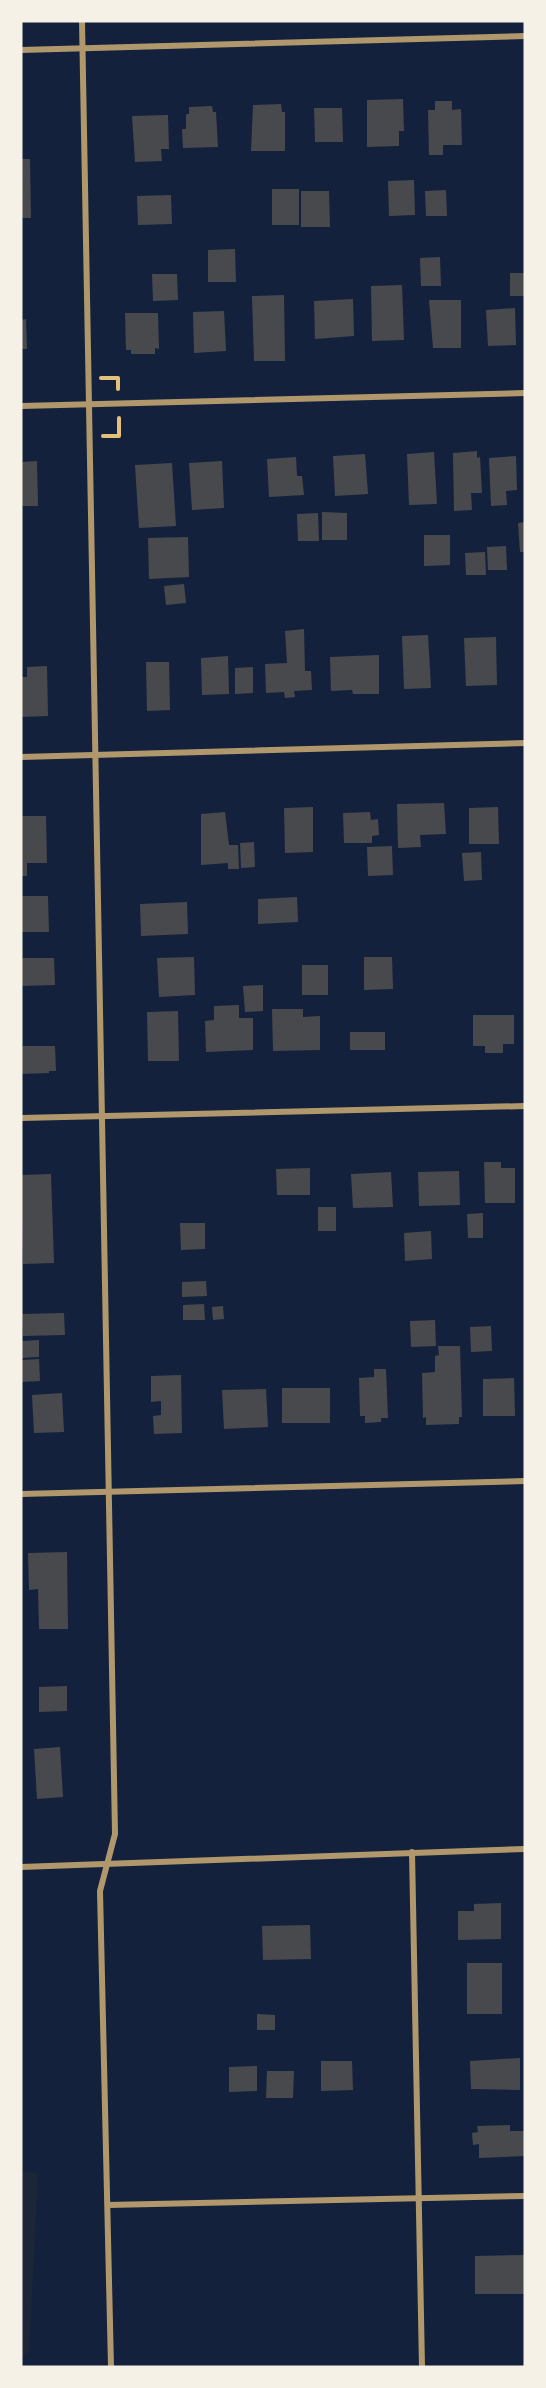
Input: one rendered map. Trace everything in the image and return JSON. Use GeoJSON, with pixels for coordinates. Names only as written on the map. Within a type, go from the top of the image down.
{"type":"FeatureCollection","features":[{"type":"Feature","properties":{"kind":"street"},"geometry":{"type":"LineString","coordinates":[[82,21],[115,1834],[100,1891],[111,2367]]}},
{"type":"Feature","properties":{"kind":"street"},"geometry":{"type":"LineString","coordinates":[[21,50],[525,36]]}},
{"type":"Feature","properties":{"kind":"street"},"geometry":{"type":"LineString","coordinates":[[21,406],[525,393]]}},
{"type":"Feature","properties":{"kind":"street"},"geometry":{"type":"LineString","coordinates":[[21,757],[525,743]]}},
{"type":"Feature","properties":{"kind":"street"},"geometry":{"type":"LineString","coordinates":[[21,1118],[525,1106]]}},
{"type":"Feature","properties":{"kind":"street"},"geometry":{"type":"LineString","coordinates":[[21,1494],[525,1481]]}},
{"type":"Feature","properties":{"kind":"street"},"geometry":{"type":"LineString","coordinates":[[21,1867],[525,1849]]}},
{"type":"Feature","properties":{"kind":"street"},"geometry":{"type":"LineString","coordinates":[[412,1852],[422,2367]]}},
{"type":"Feature","properties":{"kind":"street"},"geometry":{"type":"LineString","coordinates":[[108,2205],[525,2196]]}},
{"type":"Feature","properties":{"kind":"shaded area"},"geometry":{"type":"Polygon","coordinates":[[[21,2171],[38,2174],[29,2353],[21,2358],[21,2171]]]}},
{"type":"Feature","properties":{"kind":"building"},"geometry":{"type":"Polygon","coordinates":[[[403,99],[404,131],[399,131],[399,146],[367,147],[367,100],[403,99]]]}},
{"type":"Feature","properties":{"kind":"building"},"geometry":{"type":"Polygon","coordinates":[[[435,101],[452,101],[452,110],[461,109],[462,145],[443,145],[443,155],[429,155],[428,110],[435,110],[435,101]]]}},
{"type":"Feature","properties":{"kind":"building"},"geometry":{"type":"Polygon","coordinates":[[[281,104],[282,112],[285,112],[285,151],[251,151],[253,105],[281,104]]]}},
{"type":"Feature","properties":{"kind":"building"},"geometry":{"type":"Polygon","coordinates":[[[212,106],[213,112],[216,112],[218,147],[183,148],[182,129],[186,129],[186,114],[189,114],[189,107],[212,106]]]}},
{"type":"Feature","properties":{"kind":"building"},"geometry":{"type":"Polygon","coordinates":[[[314,108],[342,108],[343,142],[315,142],[314,108]]]}},
{"type":"Feature","properties":{"kind":"building"},"geometry":{"type":"Polygon","coordinates":[[[168,115],[169,149],[161,149],[162,161],[135,162],[132,116],[168,115]]]}},
{"type":"Feature","properties":{"kind":"building"},"geometry":{"type":"Polygon","coordinates":[[[21,159],[30,159],[31,218],[21,218],[21,159]]]}},
{"type":"Feature","properties":{"kind":"building"},"geometry":{"type":"Polygon","coordinates":[[[414,180],[415,215],[389,216],[388,181],[414,180]]]}},
{"type":"Feature","properties":{"kind":"building"},"geometry":{"type":"Polygon","coordinates":[[[272,189],[299,189],[299,225],[272,225],[272,189]]]}},
{"type":"Feature","properties":{"kind":"building"},"geometry":{"type":"Polygon","coordinates":[[[446,190],[447,216],[426,216],[425,191],[446,190]]]}},
{"type":"Feature","properties":{"kind":"building"},"geometry":{"type":"Polygon","coordinates":[[[301,191],[329,191],[330,227],[301,227],[301,191]]]}},
{"type":"Feature","properties":{"kind":"building"},"geometry":{"type":"Polygon","coordinates":[[[171,195],[172,224],[138,225],[137,196],[171,195]]]}},
{"type":"Feature","properties":{"kind":"building"},"geometry":{"type":"Polygon","coordinates":[[[235,249],[236,282],[208,282],[208,250],[235,249]]]}},
{"type":"Feature","properties":{"kind":"building"},"geometry":{"type":"Polygon","coordinates":[[[440,257],[441,286],[421,286],[420,258],[440,257]]]}},
{"type":"Feature","properties":{"kind":"building"},"geometry":{"type":"Polygon","coordinates":[[[510,273],[525,273],[525,296],[510,296],[510,273]]]}},
{"type":"Feature","properties":{"kind":"building"},"geometry":{"type":"Polygon","coordinates":[[[152,274],[177,274],[178,300],[153,301],[152,274]]]}},
{"type":"Feature","properties":{"kind":"building"},"geometry":{"type":"Polygon","coordinates":[[[402,285],[404,340],[372,341],[371,286],[402,285]]]}},
{"type":"Feature","properties":{"kind":"building"},"geometry":{"type":"Polygon","coordinates":[[[284,295],[285,361],[254,361],[252,296],[284,295]]]}},
{"type":"Feature","properties":{"kind":"building"},"geometry":{"type":"Polygon","coordinates":[[[353,299],[354,336],[315,339],[314,301],[353,299]]]}},
{"type":"Feature","properties":{"kind":"building"},"geometry":{"type":"Polygon","coordinates":[[[429,300],[461,300],[461,348],[433,348],[429,300]]]}},
{"type":"Feature","properties":{"kind":"building"},"geometry":{"type":"Polygon","coordinates":[[[515,308],[516,345],[488,346],[486,310],[515,308]]]}},
{"type":"Feature","properties":{"kind":"building"},"geometry":{"type":"Polygon","coordinates":[[[224,311],[226,351],[194,353],[193,312],[224,311]]]}},
{"type":"Feature","properties":{"kind":"building"},"geometry":{"type":"Polygon","coordinates":[[[125,313],[158,313],[159,349],[155,348],[155,354],[131,354],[131,350],[126,350],[125,313]]]}},
{"type":"Feature","properties":{"kind":"building"},"geometry":{"type":"Polygon","coordinates":[[[26,319],[27,349],[21,349],[21,320],[26,319]]]}},
{"type":"Feature","properties":{"kind":"building"},"geometry":{"type":"Polygon","coordinates":[[[477,451],[477,458],[480,457],[482,493],[471,493],[472,510],[454,511],[453,453],[477,451]]]}},
{"type":"Feature","properties":{"kind":"building"},"geometry":{"type":"Polygon","coordinates":[[[434,452],[437,504],[409,505],[407,454],[434,452]]]}},
{"type":"Feature","properties":{"kind":"building"},"geometry":{"type":"Polygon","coordinates":[[[365,454],[368,494],[335,496],[333,456],[365,454]]]}},
{"type":"Feature","properties":{"kind":"building"},"geometry":{"type":"Polygon","coordinates":[[[516,456],[517,490],[506,491],[507,505],[491,506],[489,458],[516,456]]]}},
{"type":"Feature","properties":{"kind":"building"},"geometry":{"type":"Polygon","coordinates":[[[296,457],[297,476],[302,476],[304,495],[269,497],[267,459],[296,457]]]}},
{"type":"Feature","properties":{"kind":"building"},"geometry":{"type":"Polygon","coordinates":[[[37,461],[38,506],[21,506],[21,462],[37,461]]]}},
{"type":"Feature","properties":{"kind":"building"},"geometry":{"type":"Polygon","coordinates":[[[222,461],[224,508],[192,510],[189,463],[222,461]]]}},
{"type":"Feature","properties":{"kind":"building"},"geometry":{"type":"Polygon","coordinates":[[[172,463],[176,526],[139,528],[135,465],[172,463]]]}},
{"type":"Feature","properties":{"kind":"building"},"geometry":{"type":"Polygon","coordinates":[[[322,512],[347,513],[347,540],[322,540],[322,512]]]}},
{"type":"Feature","properties":{"kind":"building"},"geometry":{"type":"Polygon","coordinates":[[[318,513],[319,541],[298,541],[297,514],[318,513]]]}},
{"type":"Feature","properties":{"kind":"building"},"geometry":{"type":"Polygon","coordinates":[[[525,522],[525,552],[520,552],[518,523],[525,522]]]}},
{"type":"Feature","properties":{"kind":"building"},"geometry":{"type":"Polygon","coordinates":[[[424,535],[450,535],[450,565],[424,566],[424,535]]]}},
{"type":"Feature","properties":{"kind":"building"},"geometry":{"type":"Polygon","coordinates":[[[188,537],[189,577],[149,579],[148,538],[188,537]]]}},
{"type":"Feature","properties":{"kind":"building"},"geometry":{"type":"Polygon","coordinates":[[[506,546],[507,570],[488,570],[487,547],[506,546]]]}},
{"type":"Feature","properties":{"kind":"building"},"geometry":{"type":"Polygon","coordinates":[[[485,552],[486,575],[466,575],[465,553],[485,552]]]}},
{"type":"Feature","properties":{"kind":"building"},"geometry":{"type":"Polygon","coordinates":[[[184,584],[186,603],[166,605],[164,586],[184,584]]]}},
{"type":"Feature","properties":{"kind":"building"},"geometry":{"type":"Polygon","coordinates":[[[304,629],[305,671],[311,671],[312,690],[294,691],[295,697],[285,698],[284,692],[266,693],[265,664],[287,663],[285,631],[304,629]]]}},
{"type":"Feature","properties":{"kind":"building"},"geometry":{"type":"Polygon","coordinates":[[[428,635],[431,688],[404,689],[402,636],[428,635]]]}},
{"type":"Feature","properties":{"kind":"building"},"geometry":{"type":"Polygon","coordinates":[[[496,637],[497,685],[466,686],[464,638],[496,637]]]}},
{"type":"Feature","properties":{"kind":"building"},"geometry":{"type":"Polygon","coordinates":[[[379,655],[379,694],[353,694],[352,690],[331,691],[330,657],[379,655]]]}},
{"type":"Feature","properties":{"kind":"building"},"geometry":{"type":"Polygon","coordinates":[[[228,656],[229,694],[202,695],[201,658],[228,656]]]}},
{"type":"Feature","properties":{"kind":"building"},"geometry":{"type":"Polygon","coordinates":[[[146,662],[169,662],[170,710],[147,711],[146,662]]]}},
{"type":"Feature","properties":{"kind":"building"},"geometry":{"type":"Polygon","coordinates":[[[47,666],[48,716],[21,717],[21,677],[27,677],[27,667],[47,666]]]}},
{"type":"Feature","properties":{"kind":"building"},"geometry":{"type":"Polygon","coordinates":[[[253,667],[253,693],[235,694],[235,668],[253,667]]]}},
{"type":"Feature","properties":{"kind":"building"},"geometry":{"type":"Polygon","coordinates":[[[444,803],[446,834],[420,835],[421,847],[398,848],[397,804],[444,803]]]}},
{"type":"Feature","properties":{"kind":"building"},"geometry":{"type":"Polygon","coordinates":[[[313,807],[313,852],[285,853],[284,808],[313,807]]]}},
{"type":"Feature","properties":{"kind":"building"},"geometry":{"type":"Polygon","coordinates":[[[498,807],[499,844],[469,844],[469,808],[498,807]]]}},
{"type":"Feature","properties":{"kind":"building"},"geometry":{"type":"Polygon","coordinates":[[[225,812],[229,845],[238,845],[239,869],[228,869],[228,863],[201,865],[201,814],[225,812]]]}},
{"type":"Feature","properties":{"kind":"building"},"geometry":{"type":"Polygon","coordinates":[[[370,812],[371,820],[378,819],[379,835],[372,836],[372,843],[344,843],[343,813],[370,812]]]}},
{"type":"Feature","properties":{"kind":"building"},"geometry":{"type":"Polygon","coordinates":[[[21,816],[46,816],[47,863],[27,863],[27,876],[21,876],[21,816]]]}},
{"type":"Feature","properties":{"kind":"building"},"geometry":{"type":"Polygon","coordinates":[[[254,842],[255,867],[241,868],[240,843],[254,842]]]}},
{"type":"Feature","properties":{"kind":"building"},"geometry":{"type":"Polygon","coordinates":[[[392,846],[393,875],[368,876],[367,847],[392,846]]]}},
{"type":"Feature","properties":{"kind":"building"},"geometry":{"type":"Polygon","coordinates":[[[481,852],[482,880],[464,881],[462,853],[481,852]]]}},
{"type":"Feature","properties":{"kind":"building"},"geometry":{"type":"Polygon","coordinates":[[[21,896],[48,896],[49,932],[21,932],[21,896]]]}},
{"type":"Feature","properties":{"kind":"building"},"geometry":{"type":"Polygon","coordinates":[[[297,897],[298,922],[258,924],[258,899],[297,897]]]}},
{"type":"Feature","properties":{"kind":"building"},"geometry":{"type":"Polygon","coordinates":[[[187,902],[188,934],[141,936],[140,904],[187,902]]]}},
{"type":"Feature","properties":{"kind":"building"},"geometry":{"type":"Polygon","coordinates":[[[194,957],[195,995],[159,997],[157,958],[194,957]]]}},
{"type":"Feature","properties":{"kind":"building"},"geometry":{"type":"Polygon","coordinates":[[[364,957],[392,957],[393,989],[364,990],[364,957]]]}},
{"type":"Feature","properties":{"kind":"building"},"geometry":{"type":"Polygon","coordinates":[[[21,958],[54,958],[55,985],[21,986],[21,958]]]}},
{"type":"Feature","properties":{"kind":"building"},"geometry":{"type":"Polygon","coordinates":[[[302,965],[328,965],[328,995],[302,995],[302,965]]]}},
{"type":"Feature","properties":{"kind":"building"},"geometry":{"type":"Polygon","coordinates":[[[263,985],[263,1011],[245,1012],[243,986],[263,985]]]}},
{"type":"Feature","properties":{"kind":"building"},"geometry":{"type":"Polygon","coordinates":[[[239,1005],[239,1018],[253,1018],[253,1050],[206,1052],[205,1021],[214,1020],[214,1006],[239,1005]]]}},
{"type":"Feature","properties":{"kind":"building"},"geometry":{"type":"Polygon","coordinates":[[[272,1009],[303,1009],[303,1017],[320,1016],[320,1050],[273,1051],[272,1009]]]}},
{"type":"Feature","properties":{"kind":"building"},"geometry":{"type":"Polygon","coordinates":[[[178,1011],[179,1061],[148,1061],[147,1012],[178,1011]]]}},
{"type":"Feature","properties":{"kind":"building"},"geometry":{"type":"Polygon","coordinates":[[[473,1015],[514,1015],[514,1044],[503,1044],[503,1053],[485,1053],[485,1046],[473,1046],[473,1015]]]}},
{"type":"Feature","properties":{"kind":"building"},"geometry":{"type":"Polygon","coordinates":[[[350,1032],[385,1032],[385,1050],[350,1050],[350,1032]]]}},
{"type":"Feature","properties":{"kind":"building"},"geometry":{"type":"Polygon","coordinates":[[[21,1046],[55,1046],[56,1071],[21,1074],[21,1046]]]}},
{"type":"Feature","properties":{"kind":"building"},"geometry":{"type":"Polygon","coordinates":[[[484,1162],[501,1162],[501,1168],[515,1168],[515,1203],[485,1203],[484,1162]]]}},
{"type":"Feature","properties":{"kind":"building"},"geometry":{"type":"Polygon","coordinates":[[[310,1168],[310,1195],[277,1195],[276,1169],[310,1168]]]}},
{"type":"Feature","properties":{"kind":"building"},"geometry":{"type":"Polygon","coordinates":[[[459,1171],[460,1205],[419,1206],[418,1172],[459,1171]]]}},
{"type":"Feature","properties":{"kind":"building"},"geometry":{"type":"Polygon","coordinates":[[[391,1172],[393,1207],[353,1208],[351,1174],[391,1172]]]}},
{"type":"Feature","properties":{"kind":"building"},"geometry":{"type":"Polygon","coordinates":[[[51,1174],[54,1263],[23,1264],[21,1175],[51,1174]]]}},
{"type":"Feature","properties":{"kind":"building"},"geometry":{"type":"Polygon","coordinates":[[[318,1207],[336,1207],[336,1231],[318,1231],[318,1207]]]}},
{"type":"Feature","properties":{"kind":"building"},"geometry":{"type":"Polygon","coordinates":[[[483,1213],[483,1238],[468,1238],[467,1214],[483,1213]]]}},
{"type":"Feature","properties":{"kind":"building"},"geometry":{"type":"Polygon","coordinates":[[[180,1223],[205,1223],[205,1249],[181,1250],[180,1223]]]}},
{"type":"Feature","properties":{"kind":"building"},"geometry":{"type":"Polygon","coordinates":[[[431,1231],[432,1259],[405,1261],[404,1233],[431,1231]]]}},
{"type":"Feature","properties":{"kind":"building"},"geometry":{"type":"Polygon","coordinates":[[[206,1281],[207,1296],[182,1297],[182,1282],[206,1281]]]}},
{"type":"Feature","properties":{"kind":"building"},"geometry":{"type":"Polygon","coordinates":[[[204,1304],[205,1320],[183,1320],[183,1305],[204,1304]]]}},
{"type":"Feature","properties":{"kind":"building"},"geometry":{"type":"Polygon","coordinates":[[[223,1306],[224,1319],[213,1320],[212,1307],[223,1306]]]}},
{"type":"Feature","properties":{"kind":"building"},"geometry":{"type":"Polygon","coordinates":[[[64,1313],[65,1335],[23,1336],[22,1314],[64,1313]]]}},
{"type":"Feature","properties":{"kind":"building"},"geometry":{"type":"Polygon","coordinates":[[[435,1320],[436,1346],[411,1347],[410,1321],[435,1320]]]}},
{"type":"Feature","properties":{"kind":"building"},"geometry":{"type":"Polygon","coordinates":[[[491,1326],[492,1351],[471,1352],[470,1327],[491,1326]]]}},
{"type":"Feature","properties":{"kind":"building"},"geometry":{"type":"Polygon","coordinates":[[[39,1340],[39,1357],[21,1358],[21,1341],[39,1340]]]}},
{"type":"Feature","properties":{"kind":"building"},"geometry":{"type":"Polygon","coordinates":[[[438,1346],[460,1346],[462,1417],[459,1417],[459,1424],[426,1425],[426,1417],[423,1418],[422,1373],[435,1372],[435,1356],[439,1355],[438,1346]]]}},
{"type":"Feature","properties":{"kind":"building"},"geometry":{"type":"Polygon","coordinates":[[[39,1359],[40,1381],[21,1382],[21,1360],[39,1359]]]}},
{"type":"Feature","properties":{"kind":"building"},"geometry":{"type":"Polygon","coordinates":[[[374,1369],[386,1369],[388,1418],[381,1418],[381,1422],[365,1423],[365,1416],[360,1416],[359,1378],[374,1377],[374,1369]]]}},
{"type":"Feature","properties":{"kind":"building"},"geometry":{"type":"Polygon","coordinates":[[[181,1375],[182,1433],[154,1434],[153,1416],[161,1415],[161,1401],[151,1402],[151,1376],[181,1375]]]}},
{"type":"Feature","properties":{"kind":"building"},"geometry":{"type":"Polygon","coordinates":[[[514,1378],[515,1416],[483,1416],[483,1379],[514,1378]]]}},
{"type":"Feature","properties":{"kind":"building"},"geometry":{"type":"Polygon","coordinates":[[[282,1388],[330,1388],[330,1423],[282,1423],[282,1388]]]}},
{"type":"Feature","properties":{"kind":"building"},"geometry":{"type":"Polygon","coordinates":[[[266,1389],[268,1427],[224,1429],[222,1390],[266,1389]]]}},
{"type":"Feature","properties":{"kind":"building"},"geometry":{"type":"Polygon","coordinates":[[[62,1393],[64,1432],[34,1433],[32,1395],[62,1393]]]}},
{"type":"Feature","properties":{"kind":"building"},"geometry":{"type":"Polygon","coordinates":[[[67,1552],[68,1629],[39,1629],[38,1589],[29,1590],[28,1553],[67,1552]]]}},
{"type":"Feature","properties":{"kind":"building"},"geometry":{"type":"Polygon","coordinates":[[[67,1686],[67,1711],[39,1712],[39,1687],[67,1686]]]}},
{"type":"Feature","properties":{"kind":"building"},"geometry":{"type":"Polygon","coordinates":[[[60,1747],[63,1797],[37,1799],[34,1749],[60,1747]]]}},
{"type":"Feature","properties":{"kind":"building"},"geometry":{"type":"Polygon","coordinates":[[[501,1903],[501,1939],[458,1940],[458,1911],[474,1911],[474,1904],[501,1903]]]}},
{"type":"Feature","properties":{"kind":"building"},"geometry":{"type":"Polygon","coordinates":[[[310,1925],[311,1959],[263,1960],[262,1926],[310,1925]]]}},
{"type":"Feature","properties":{"kind":"building"},"geometry":{"type":"Polygon","coordinates":[[[467,1963],[502,1963],[502,2014],[467,2014],[467,1963]]]}},
{"type":"Feature","properties":{"kind":"building"},"geometry":{"type":"Polygon","coordinates":[[[257,2014],[275,2015],[275,2030],[257,2030],[257,2014]]]}},
{"type":"Feature","properties":{"kind":"building"},"geometry":{"type":"Polygon","coordinates":[[[520,2058],[520,2090],[471,2089],[470,2061],[520,2058]]]}},
{"type":"Feature","properties":{"kind":"building"},"geometry":{"type":"Polygon","coordinates":[[[321,2061],[352,2061],[353,2090],[321,2091],[321,2061]]]}},
{"type":"Feature","properties":{"kind":"building"},"geometry":{"type":"Polygon","coordinates":[[[257,2066],[257,2091],[229,2092],[229,2067],[257,2066]]]}},
{"type":"Feature","properties":{"kind":"building"},"geometry":{"type":"Polygon","coordinates":[[[267,2071],[294,2071],[293,2098],[266,2098],[267,2071]]]}},
{"type":"Feature","properties":{"kind":"building"},"geometry":{"type":"Polygon","coordinates":[[[510,2125],[510,2131],[525,2131],[525,2156],[479,2158],[479,2144],[473,2145],[472,2133],[478,2132],[477,2126],[510,2125]]]}},
{"type":"Feature","properties":{"kind":"building"},"geometry":{"type":"Polygon","coordinates":[[[525,2255],[525,2294],[475,2294],[475,2256],[525,2255]]]}}]}
